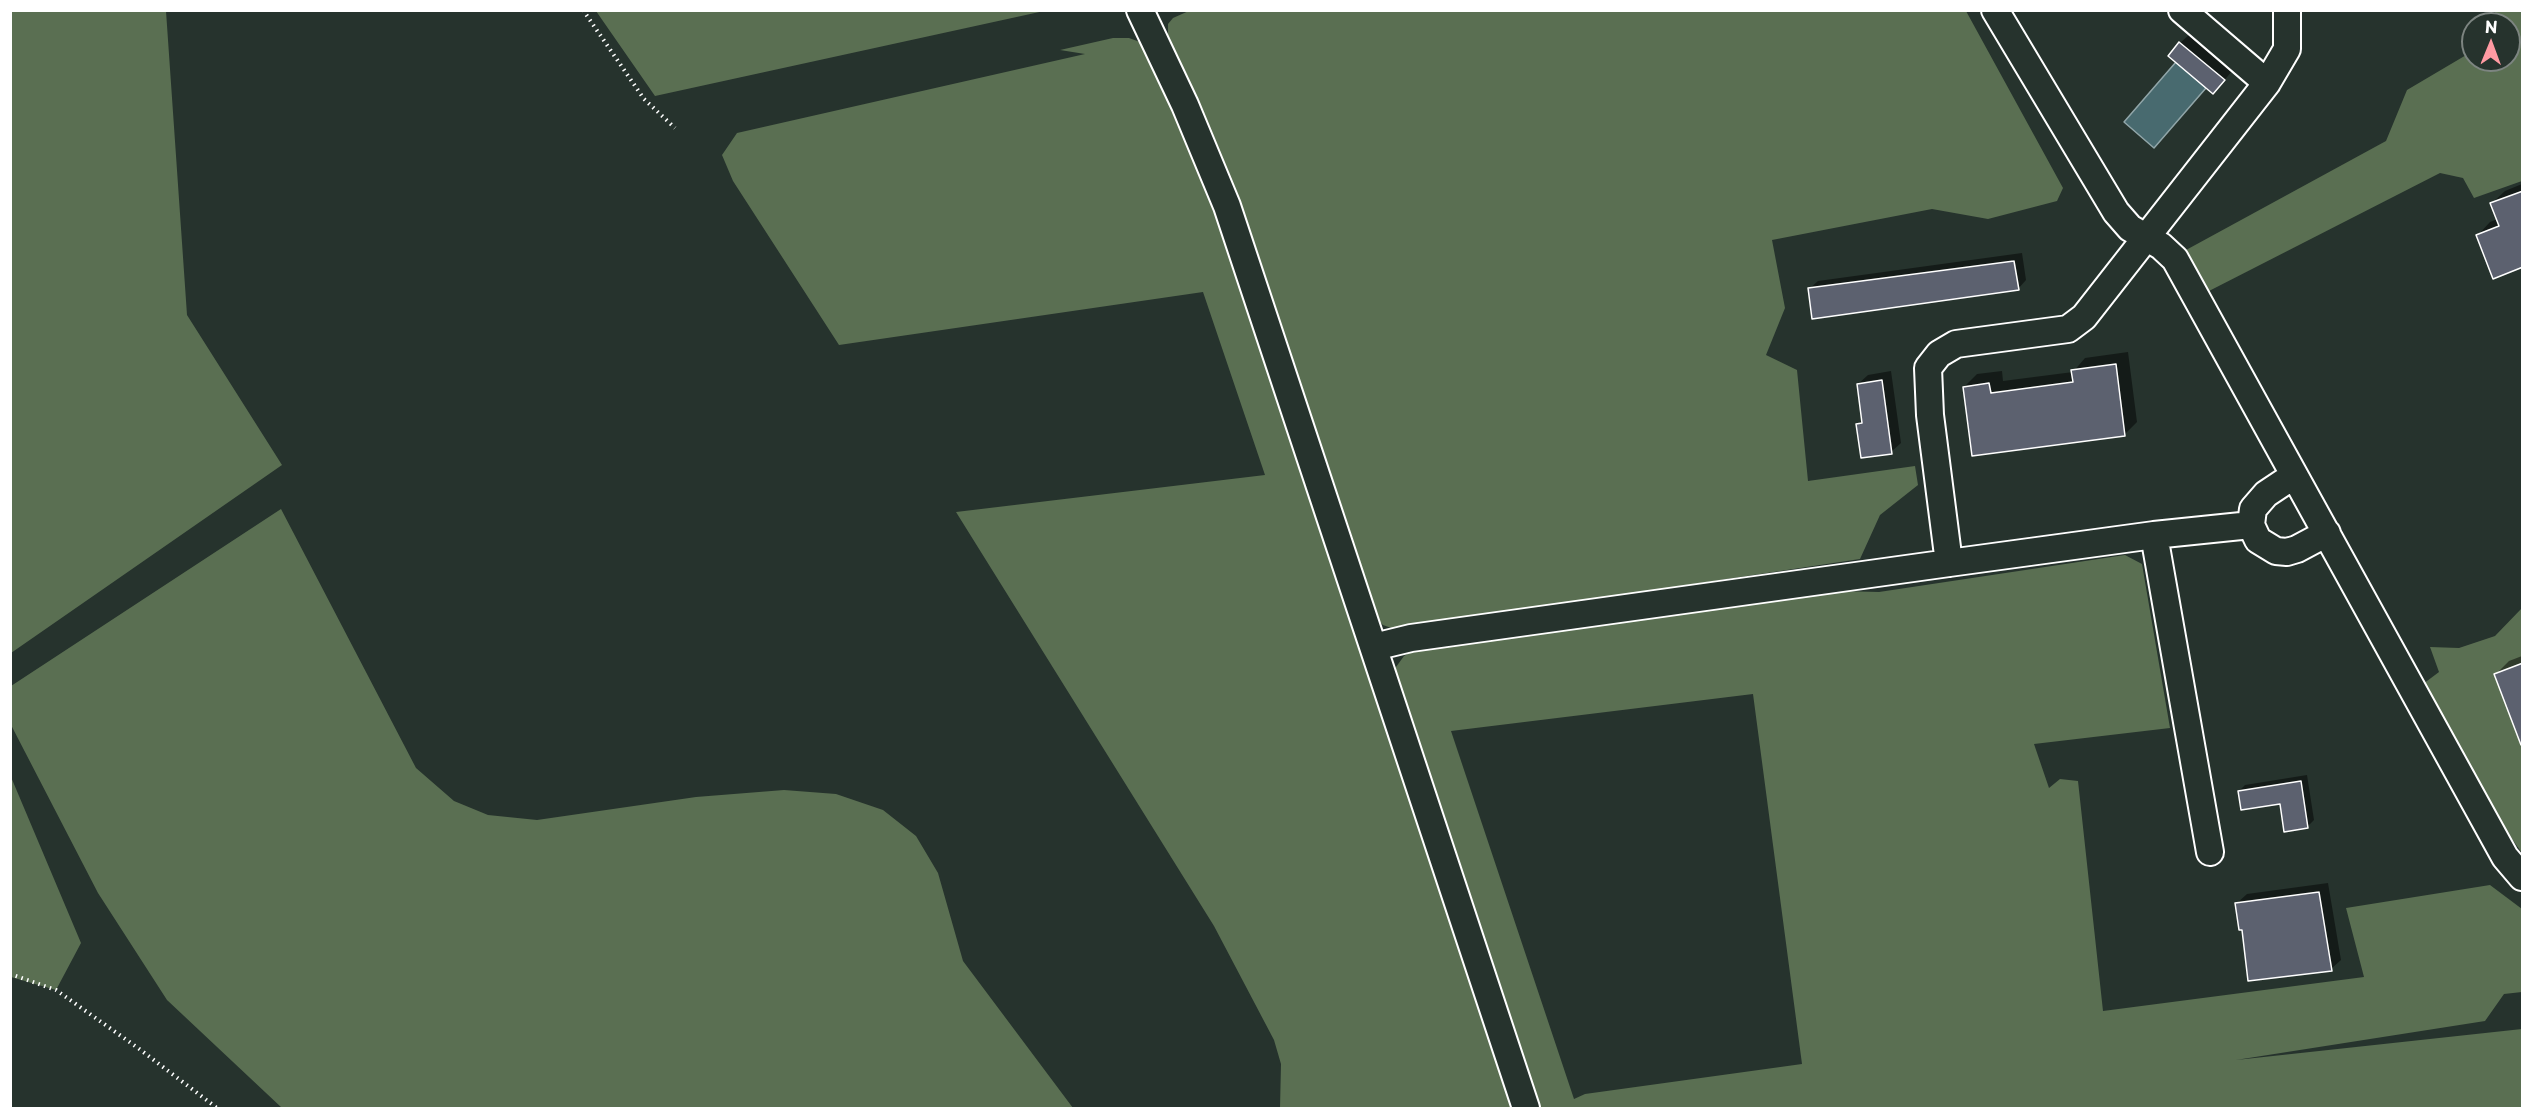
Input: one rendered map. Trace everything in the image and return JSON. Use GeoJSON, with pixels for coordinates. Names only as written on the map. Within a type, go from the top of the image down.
{"type":"FeatureCollection","features":[{"type":"Feature","properties":{"kind":"street"},"geometry":{"type":"LineString","coordinates":[[1140,10],[1185,105],[1227,206],[1526,1108]]}},
{"type":"Feature","properties":{"kind":"street"},"geometry":{"type":"LineString","coordinates":[[1995,10],[2116,212],[2130,228],[2162,246],[2175,259],[2505,857],[2523,877]]}},
{"type":"Feature","properties":{"kind":"street"},"geometry":{"type":"LineString","coordinates":[[2182,10],[2267,83]]}},
{"type":"Feature","properties":{"kind":"street"},"geometry":{"type":"LineString","coordinates":[[1949,563],[1930,415],[1928,368],[1940,354],[1956,344],[2068,329],[2084,317],[2267,83],[2287,48],[2287,10]]}},
{"type":"Feature","properties":{"kind":"street"},"geometry":{"type":"LineString","coordinates":[[2293,476],[2258,501],[2253,509],[2252,525],[2258,540],[2276,551],[2287,552],[2327,533]]}},
{"type":"Feature","properties":{"kind":"street"},"geometry":{"type":"LineString","coordinates":[[1374,647],[1411,638],[1949,563],[2154,535],[2252,525]]}},
{"type":"Feature","properties":{"kind":"street"},"geometry":{"type":"LineString","coordinates":[[2154,535],[2210,852]]}},
{"type":"Feature","properties":{"kind":"path"},"geometry":{"type":"LineString","coordinates":[[583,10],[644,99],[675,128]]}},
{"type":"Feature","properties":{"kind":"path"},"geometry":{"type":"LineString","coordinates":[[10,974],[56,990],[217,1108]]}},
{"type":"Feature","properties":{"kind":"green space"},"geometry":{"type":"Polygon","coordinates":[[[11,10],[166,11],[187,315],[282,465],[11,653],[11,10]]]}},
{"type":"Feature","properties":{"kind":"green space"},"geometry":{"type":"Polygon","coordinates":[[[1191,10],[1966,11],[2063,188],[2057,201],[1988,219],[1932,209],[1772,240],[1785,308],[1766,355],[1797,370],[1808,481],[1915,466],[1918,485],[1880,515],[1860,559],[1394,629],[1383,625],[1373,615],[1168,41],[1168,24],[1173,18],[1191,10]]]}},
{"type":"Feature","properties":{"kind":"green space"},"geometry":{"type":"Polygon","coordinates":[[[596,11],[1044,11],[655,96],[596,11]]]}},
{"type":"Feature","properties":{"kind":"green space"},"geometry":{"type":"Polygon","coordinates":[[[2522,11],[2522,181],[2474,198],[2463,178],[2440,173],[2209,291],[2186,250],[2386,141],[2407,90],[2461,58],[2461,72],[2521,72],[2521,12],[2495,12],[2522,11]]]}},
{"type":"Feature","properties":{"kind":"green space"},"geometry":{"type":"Polygon","coordinates":[[[1113,38],[1129,38],[1140,42],[1148,52],[1214,201],[1515,1108],[1280,1108],[1281,1064],[1274,1040],[1214,926],[956,512],[1265,475],[1203,292],[839,345],[733,181],[722,155],[737,133],[1085,54],[1060,50],[1113,38]]]}},
{"type":"Feature","properties":{"kind":"green space"},"geometry":{"type":"Polygon","coordinates":[[[281,509],[416,768],[454,801],[488,815],[537,820],[696,797],[784,790],[836,794],[883,810],[916,836],[938,873],[963,961],[1073,1108],[282,1108],[167,1000],[98,893],[10,723],[11,686],[281,509]]]}},
{"type":"Feature","properties":{"kind":"green space"},"geometry":{"type":"Polygon","coordinates":[[[2125,555],[2142,564],[2170,728],[2034,744],[2049,788],[2060,779],[2078,781],[2103,1011],[2364,977],[2346,908],[2490,885],[2522,909],[2522,992],[2504,994],[2485,1021],[2236,1060],[2522,1029],[2522,1108],[1535,1108],[1394,676],[1396,667],[1404,656],[1419,648],[1838,591],[1879,592],[2125,555]],[[1753,694],[1451,731],[1574,1099],[1585,1094],[1802,1064],[1753,694]]]}},
{"type":"Feature","properties":{"kind":"green space"},"geometry":{"type":"Polygon","coordinates":[[[2522,608],[2522,853],[2497,818],[2423,684],[2439,672],[2430,647],[2459,648],[2495,636],[2522,608]]]}},
{"type":"Feature","properties":{"kind":"green space"},"geometry":{"type":"Polygon","coordinates":[[[11,777],[81,943],[56,990],[11,977],[11,777]]]}},
{"type":"Feature","properties":{"kind":"water"},"geometry":{"type":"Polygon","coordinates":[[[2176,62],[2206,88],[2154,148],[2124,122],[2176,62]]]}},
{"type":"Feature","properties":{"kind":"building"},"geometry":{"type":"Polygon","coordinates":[[[2179,42],[2225,80],[2213,94],[2168,56],[2179,42]]]}},
{"type":"Feature","properties":{"kind":"building"},"geometry":{"type":"Polygon","coordinates":[[[2523,191],[2523,267],[2493,279],[2476,235],[2499,226],[2490,203],[2523,191]]]}},
{"type":"Feature","properties":{"kind":"building"},"geometry":{"type":"Polygon","coordinates":[[[2014,261],[2019,290],[1812,319],[1808,288],[2014,261]]]}},
{"type":"Feature","properties":{"kind":"building"},"geometry":{"type":"Polygon","coordinates":[[[2116,364],[2125,436],[1972,456],[1963,387],[1989,383],[1991,393],[2073,382],[2071,370],[2116,364]]]}},
{"type":"Feature","properties":{"kind":"building"},"geometry":{"type":"Polygon","coordinates":[[[1882,380],[1892,454],[1861,458],[1856,424],[1862,423],[1857,384],[1882,380]]]}},
{"type":"Feature","properties":{"kind":"building"},"geometry":{"type":"Polygon","coordinates":[[[2523,663],[2523,745],[2521,745],[2494,674],[2523,663]]]}},
{"type":"Feature","properties":{"kind":"building"},"geometry":{"type":"Polygon","coordinates":[[[2301,781],[2308,828],[2284,832],[2280,804],[2241,810],[2238,791],[2301,781]]]}},
{"type":"Feature","properties":{"kind":"building"},"geometry":{"type":"Polygon","coordinates":[[[2319,892],[2332,971],[2248,981],[2242,930],[2239,930],[2235,903],[2319,892]]]}}]}
